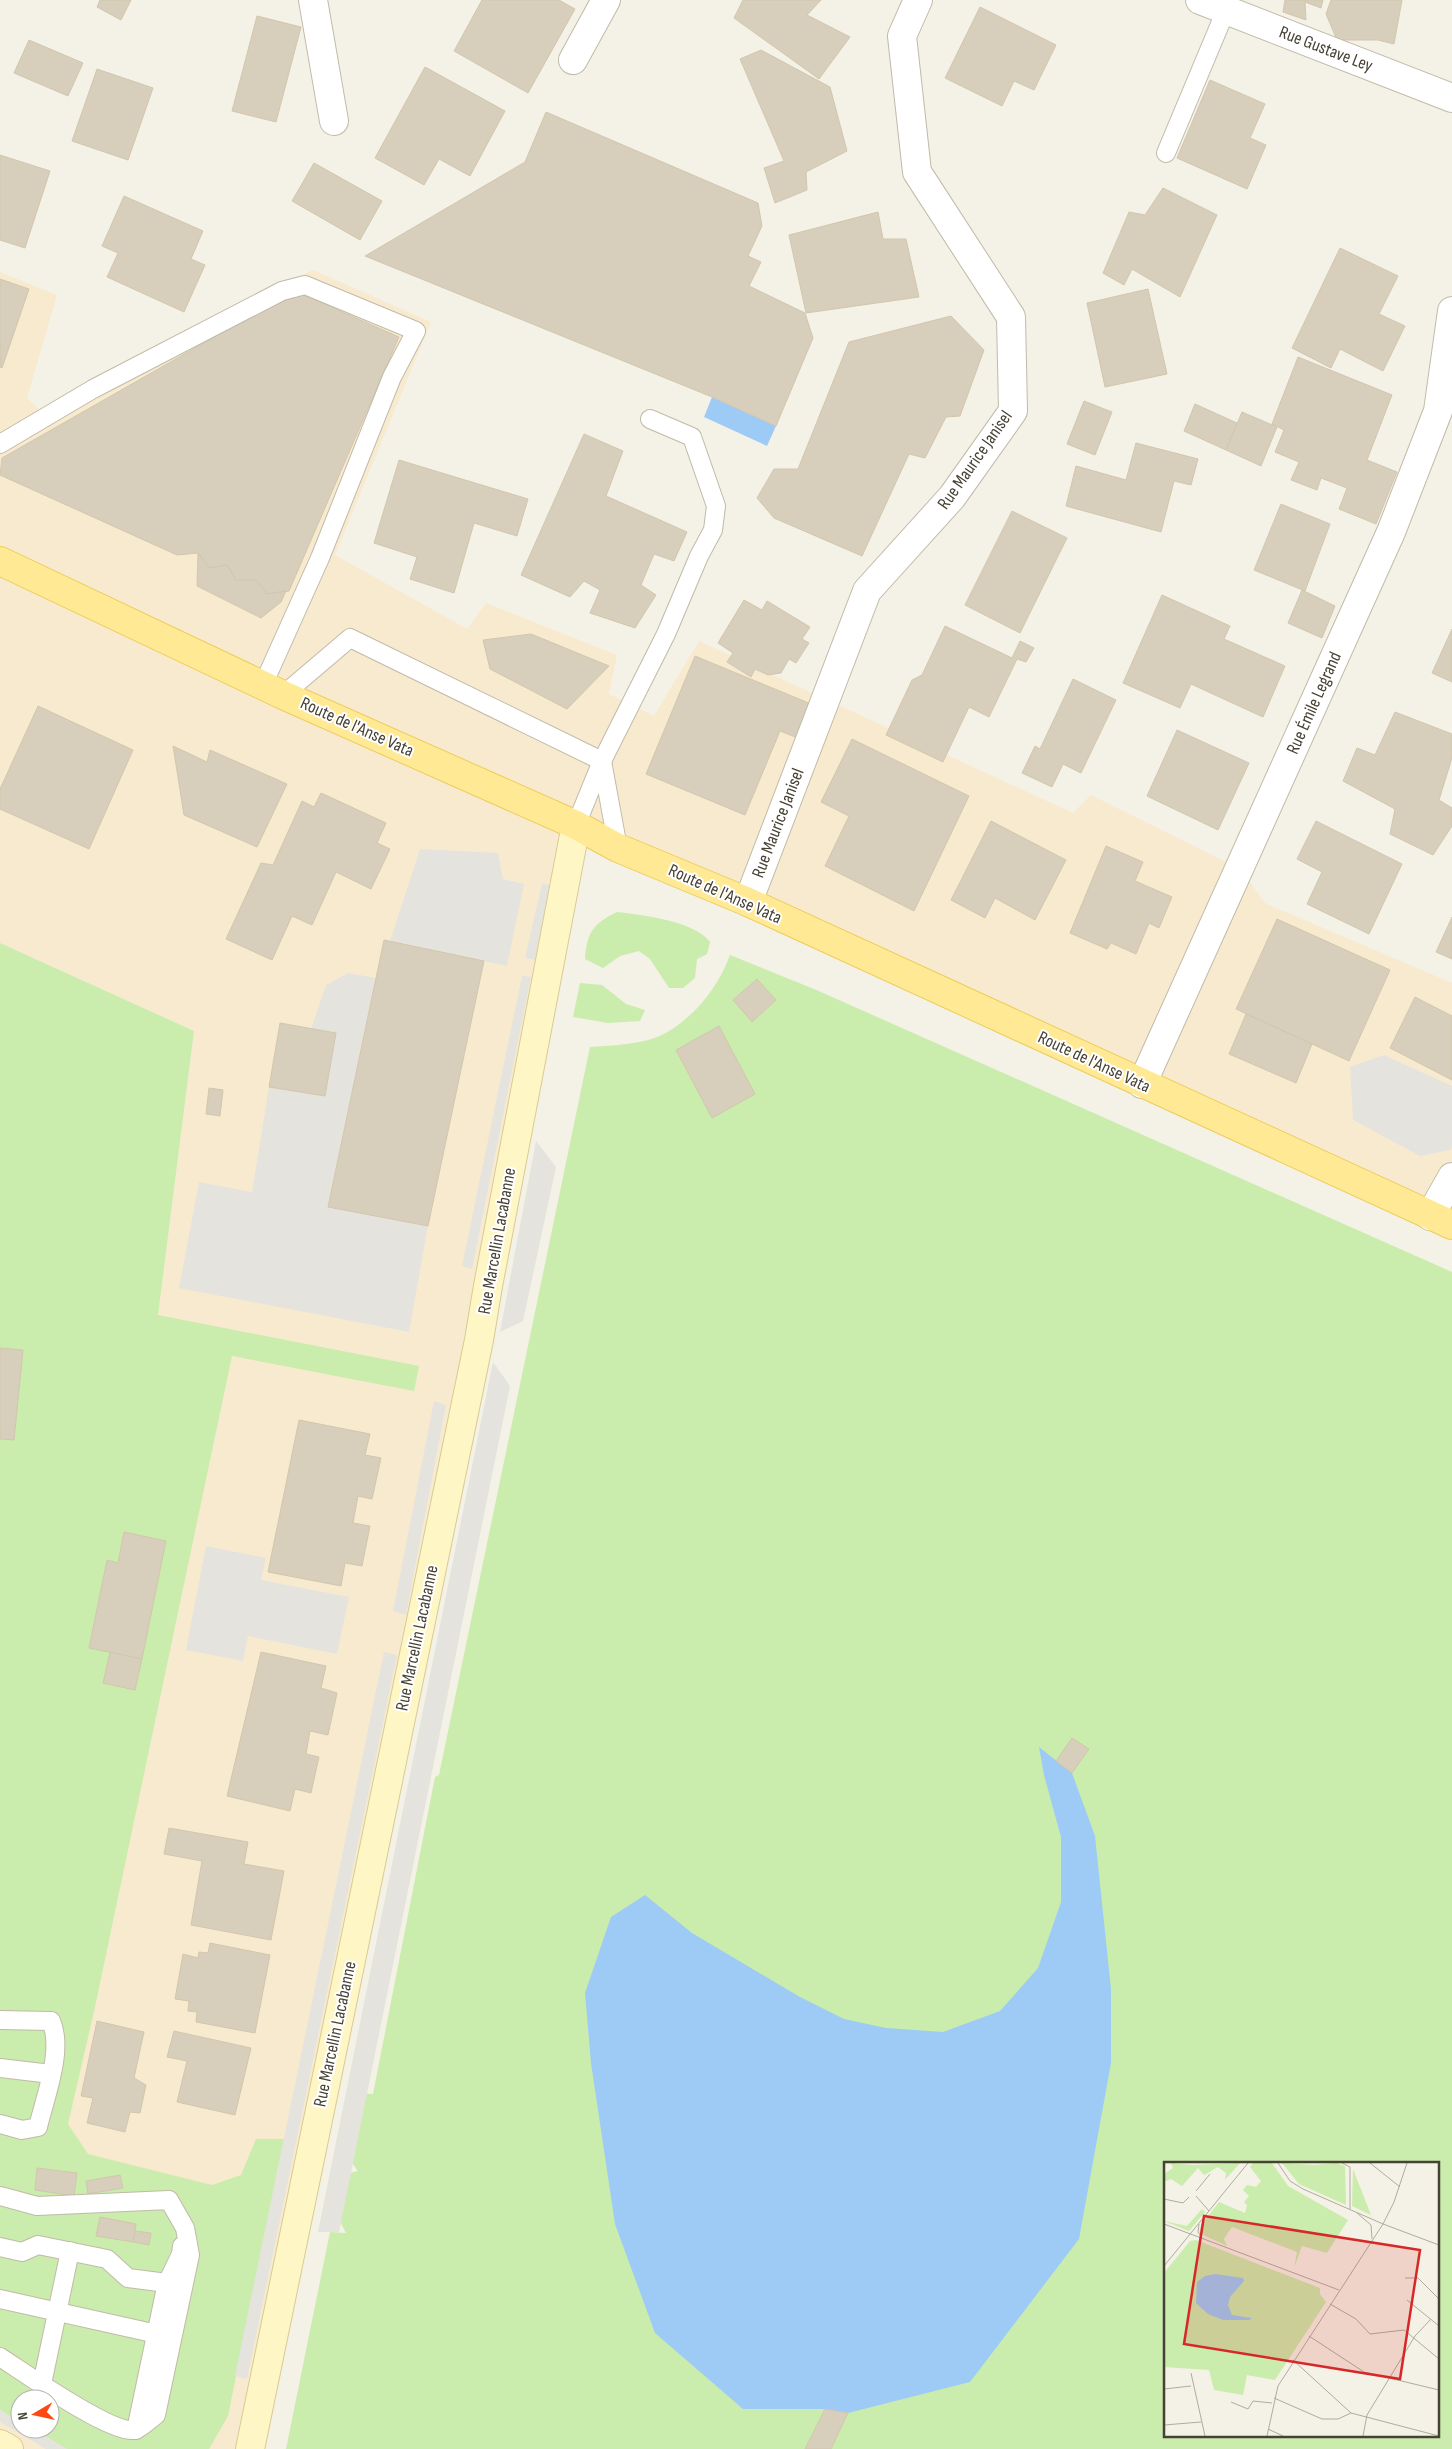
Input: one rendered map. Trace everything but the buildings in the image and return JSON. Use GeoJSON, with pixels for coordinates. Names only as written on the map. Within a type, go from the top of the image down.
{"type":"FeatureCollection","features":[{"type":"Feature","properties":{"kind":"main road","name":"Route de l'Anse Vata"},"geometry":{"type":"LineString","coordinates":[[0,561],[273,690],[576,825],[618,848],[748,902],[1441,1220]]}},
{"type":"Feature","properties":{"kind":"street"},"geometry":{"type":"LineString","coordinates":[[313,0],[334,121]]}},
{"type":"Feature","properties":{"kind":"street"},"geometry":{"type":"LineString","coordinates":[[573,60],[606,0]]}},
{"type":"Feature","properties":{"kind":"street","name":"Rue Maurice Janisel"},"geometry":{"type":"LineString","coordinates":[[748,902],[867,591],[952,497],[1013,411],[1011,317],[917,172],[902,36],[918,0]]}},
{"type":"Feature","properties":{"kind":"street","name":"Rue Gustave Ley"},"geometry":{"type":"LineString","coordinates":[[1200,0],[1452,98]]}},
{"type":"Feature","properties":{"kind":"street","name":"Rue Émile Legrand"},"geometry":{"type":"LineString","coordinates":[[1142,1084],[1391,532],[1438,411],[1452,311]]}},
{"type":"Feature","properties":{"kind":"street","name":"Rue Marcellin Lacabanne"},"geometry":{"type":"LineString","coordinates":[[250,2449],[480,1340],[488,1286],[576,825]]}},
{"type":"Feature","properties":{"kind":"street"},"geometry":{"type":"LineString","coordinates":[[1441,1220],[1452,1177]]}},
{"type":"Feature","properties":{"kind":"street"},"geometry":{"type":"LineString","coordinates":[[231,2449],[256,2413]]}},
{"type":"Feature","properties":{"kind":"street"},"geometry":{"type":"LineString","coordinates":[[0,2444],[10,2449]]}},
{"type":"Feature","properties":{"kind":"lane"},"geometry":{"type":"LineString","coordinates":[[1166,153],[1226,10]]}},
{"type":"Feature","properties":{"kind":"lane"},"geometry":{"type":"LineString","coordinates":[[0,444],[93,389],[282,291],[306,285],[416,331],[392,377],[320,558],[273,690]]}},
{"type":"Feature","properties":{"kind":"lane"},"geometry":{"type":"LineString","coordinates":[[576,825],[602,761],[666,634],[699,556],[713,530],[716,506],[692,436],[650,419]]}},
{"type":"Feature","properties":{"kind":"lane"},"geometry":{"type":"LineString","coordinates":[[273,690],[350,638],[602,761]]}},
{"type":"Feature","properties":{"kind":"lane"},"geometry":{"type":"LineString","coordinates":[[602,761],[618,848]]}},
{"type":"Feature","properties":{"kind":"lane"},"geometry":{"type":"LineString","coordinates":[[0,2020],[51,2021],[57,2033],[51,2074],[38,2127],[22,2130],[0,2124]]}},
{"type":"Feature","properties":{"kind":"lane"},"geometry":{"type":"LineString","coordinates":[[0,2068],[51,2074]]}},
{"type":"Feature","properties":{"kind":"lane"},"geometry":{"type":"LineString","coordinates":[[0,2196],[37,2206],[169,2200],[185,2228],[190,2255],[156,2415],[136,2430],[124,2429],[84,2410],[0,2358]]}},
{"type":"Feature","properties":{"kind":"lane"},"geometry":{"type":"LineString","coordinates":[[136,2430],[167,2284],[181,2254],[185,2228]]}},
{"type":"Feature","properties":{"kind":"lane"},"geometry":{"type":"LineString","coordinates":[[0,2247],[22,2252],[38,2245],[107,2259],[128,2278],[167,2284]]}},
{"type":"Feature","properties":{"kind":"lane"},"geometry":{"type":"LineString","coordinates":[[42,2384],[70,2251]]}},
{"type":"Feature","properties":{"kind":"lane"},"geometry":{"type":"LineString","coordinates":[[0,2298],[157,2334]]}},
{"type":"Feature","properties":{"kind":"shaded area"},"geometry":{"type":"Polygon","coordinates":[[[313,270],[431,322],[335,555],[467,629],[486,603],[617,655],[609,694],[654,716],[699,641],[1073,813],[1091,795],[1240,869],[1265,903],[1452,983],[1452,1225],[576,825],[250,2449],[9,2449],[0,2444],[0,2004],[95,2007],[237,1331],[158,1315],[194,1031],[0,943],[0,272],[57,295],[27,398],[40,410],[313,270]]]}},
{"type":"Feature","properties":{"kind":"shaded area"},"geometry":{"type":"Polygon","coordinates":[[[420,849],[498,853],[503,879],[524,884],[507,966],[390,941],[420,849]]]}},
{"type":"Feature","properties":{"kind":"shaded area"},"geometry":{"type":"Polygon","coordinates":[[[542,884],[550,885],[535,960],[525,958],[542,884]]]}},
{"type":"Feature","properties":{"kind":"shaded area"},"geometry":{"type":"Polygon","coordinates":[[[348,973],[376,978],[328,1207],[428,1226],[409,1332],[179,1288],[199,1182],[252,1192],[269,1087],[325,1096],[336,1033],[311,1029],[326,985],[348,973]]]}},
{"type":"Feature","properties":{"kind":"shaded area"},"geometry":{"type":"Polygon","coordinates":[[[522,976],[531,977],[472,1269],[462,1266],[522,976]]]}},
{"type":"Feature","properties":{"kind":"shaded area"},"geometry":{"type":"Polygon","coordinates":[[[1384,1055],[1452,1086],[1452,1147],[1450,1150],[1420,1156],[1353,1120],[1350,1067],[1384,1055]]]}},
{"type":"Feature","properties":{"kind":"shaded area"},"geometry":{"type":"Polygon","coordinates":[[[536,1141],[556,1167],[523,1321],[500,1332],[536,1141]]]}},
{"type":"Feature","properties":{"kind":"shaded area"},"geometry":{"type":"Polygon","coordinates":[[[493,1362],[510,1386],[339,2232],[318,2232],[493,1362]]]}},
{"type":"Feature","properties":{"kind":"shaded area"},"geometry":{"type":"Polygon","coordinates":[[[434,1401],[446,1405],[406,1615],[393,1611],[434,1401]]]}},
{"type":"Feature","properties":{"kind":"shaded area"},"geometry":{"type":"Polygon","coordinates":[[[206,1546],[266,1558],[261,1580],[349,1597],[337,1654],[248,1636],[243,1661],[186,1650],[206,1546]]]}},
{"type":"Feature","properties":{"kind":"shaded area"},"geometry":{"type":"Polygon","coordinates":[[[384,1652],[397,1655],[247,2379],[235,2376],[384,1652]]]}},
{"type":"Feature","properties":{"kind":"shaded area"},"geometry":{"type":"Polygon","coordinates":[[[0,2410],[10,2416],[10,2428],[0,2422],[0,2410]]]}},
{"type":"Feature","properties":{"kind":"shaded area"},"geometry":{"type":"Polygon","coordinates":[[[29,2439],[50,2439],[67,2449],[46,2449],[29,2439]]]}},
{"type":"Feature","properties":{"kind":"green space"},"geometry":{"type":"Polygon","coordinates":[[[617,912],[667,920],[693,929],[703,935],[710,942],[707,954],[697,959],[695,978],[683,988],[669,988],[650,959],[639,951],[620,956],[603,968],[585,959],[587,942],[593,930],[602,921],[617,912]]]}},
{"type":"Feature","properties":{"kind":"green space"},"geometry":{"type":"Polygon","coordinates":[[[0,943],[194,1031],[158,1315],[419,1366],[414,1391],[232,1356],[95,2007],[68,2124],[88,2154],[212,2185],[241,2175],[256,2139],[284,2139],[228,2416],[209,2449],[67,2449],[50,2439],[60,2439],[60,2389],[10,2389],[10,2416],[0,2410],[0,943]]]}},
{"type":"Feature","properties":{"kind":"green space"},"geometry":{"type":"Polygon","coordinates":[[[730,955],[814,989],[1452,1272],[1452,2449],[286,2449],[330,2232],[346,2233],[336,2214],[331,2178],[358,2171],[336,2140],[354,2132],[350,2093],[373,2094],[435,1777],[439,1775],[590,1047],[646,1041],[662,1035],[694,1011],[719,979],[730,955]]]}},
{"type":"Feature","properties":{"kind":"green space"},"geometry":{"type":"Polygon","coordinates":[[[580,983],[602,985],[626,1004],[645,1010],[640,1021],[608,1023],[573,1017],[580,983]]]}},
{"type":"Feature","properties":{"kind":"water"},"geometry":{"type":"Polygon","coordinates":[[[712,397],[776,426],[767,446],[704,417],[712,397]]]}},
{"type":"Feature","properties":{"kind":"water"},"geometry":{"type":"Polygon","coordinates":[[[1039,1747],[1072,1773],[1095,1836],[1111,1989],[1111,2063],[1079,2239],[970,2382],[848,2413],[825,2409],[743,2409],[655,2333],[615,2224],[591,2063],[585,1993],[611,1917],[645,1895],[692,1933],[800,1997],[844,2019],[886,2028],[943,2032],[1000,2011],[1038,1968],[1061,1902],[1061,1837],[1044,1775],[1039,1747]]]}}]}
